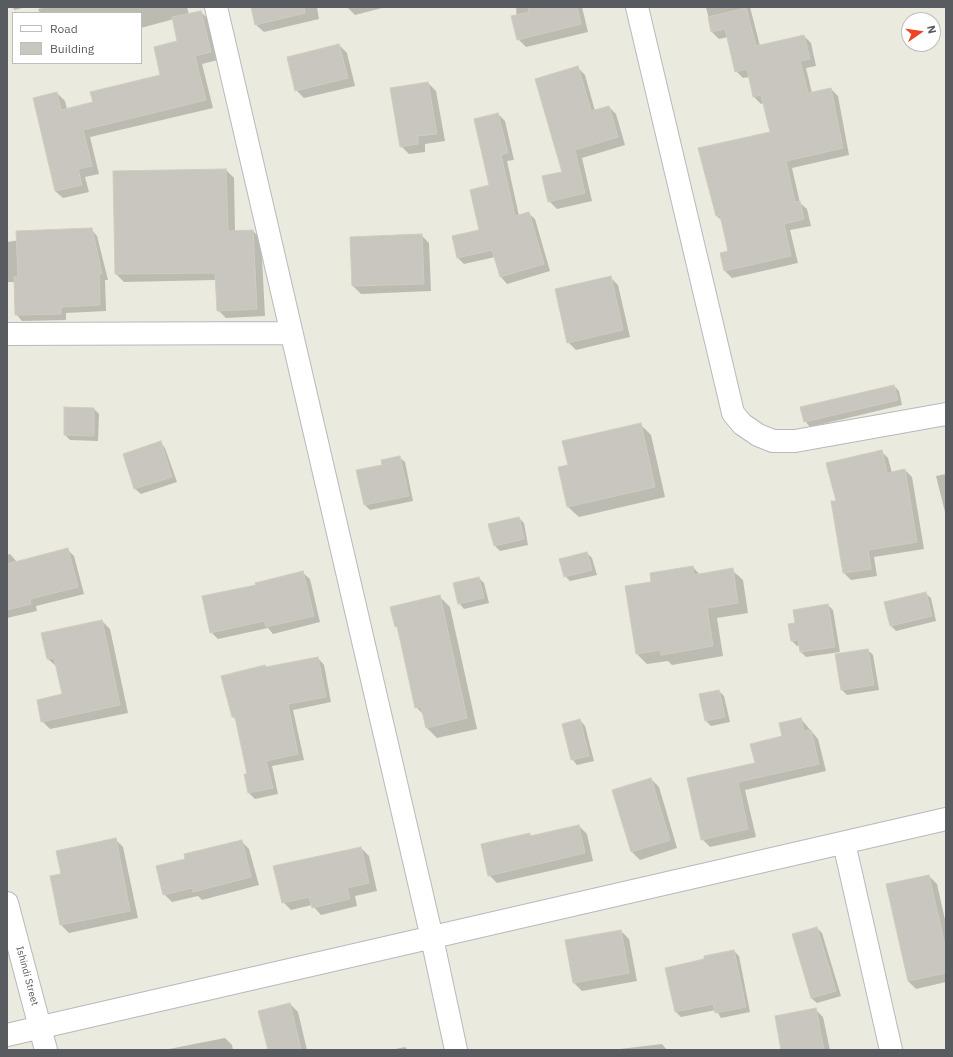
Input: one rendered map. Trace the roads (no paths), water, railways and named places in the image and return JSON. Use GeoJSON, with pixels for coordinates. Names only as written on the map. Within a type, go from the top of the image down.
{"type":"FeatureCollection","features":[{"type":"Feature","properties":{"kind":"street"},"geometry":{"type":"LineString","coordinates":[[216,7],[432,938],[456,1050]]}},
{"type":"Feature","properties":{"kind":"street"},"geometry":{"type":"LineString","coordinates":[[637,7],[733,413],[742,424],[758,436],[773,441],[795,441],[946,414]]}},
{"type":"Feature","properties":{"kind":"street"},"geometry":{"type":"LineString","coordinates":[[7,334],[291,333]]}},
{"type":"Feature","properties":{"kind":"street"},"geometry":{"type":"LineString","coordinates":[[7,1035],[946,819]]}},
{"type":"Feature","properties":{"kind":"street"},"geometry":{"type":"LineString","coordinates":[[844,843],[891,1050]]}},
{"type":"Feature","properties":{"kind":"street","name":"Ishindi Street"},"geometry":{"type":"LineString","coordinates":[[7,903],[46,1050]]}}]}
